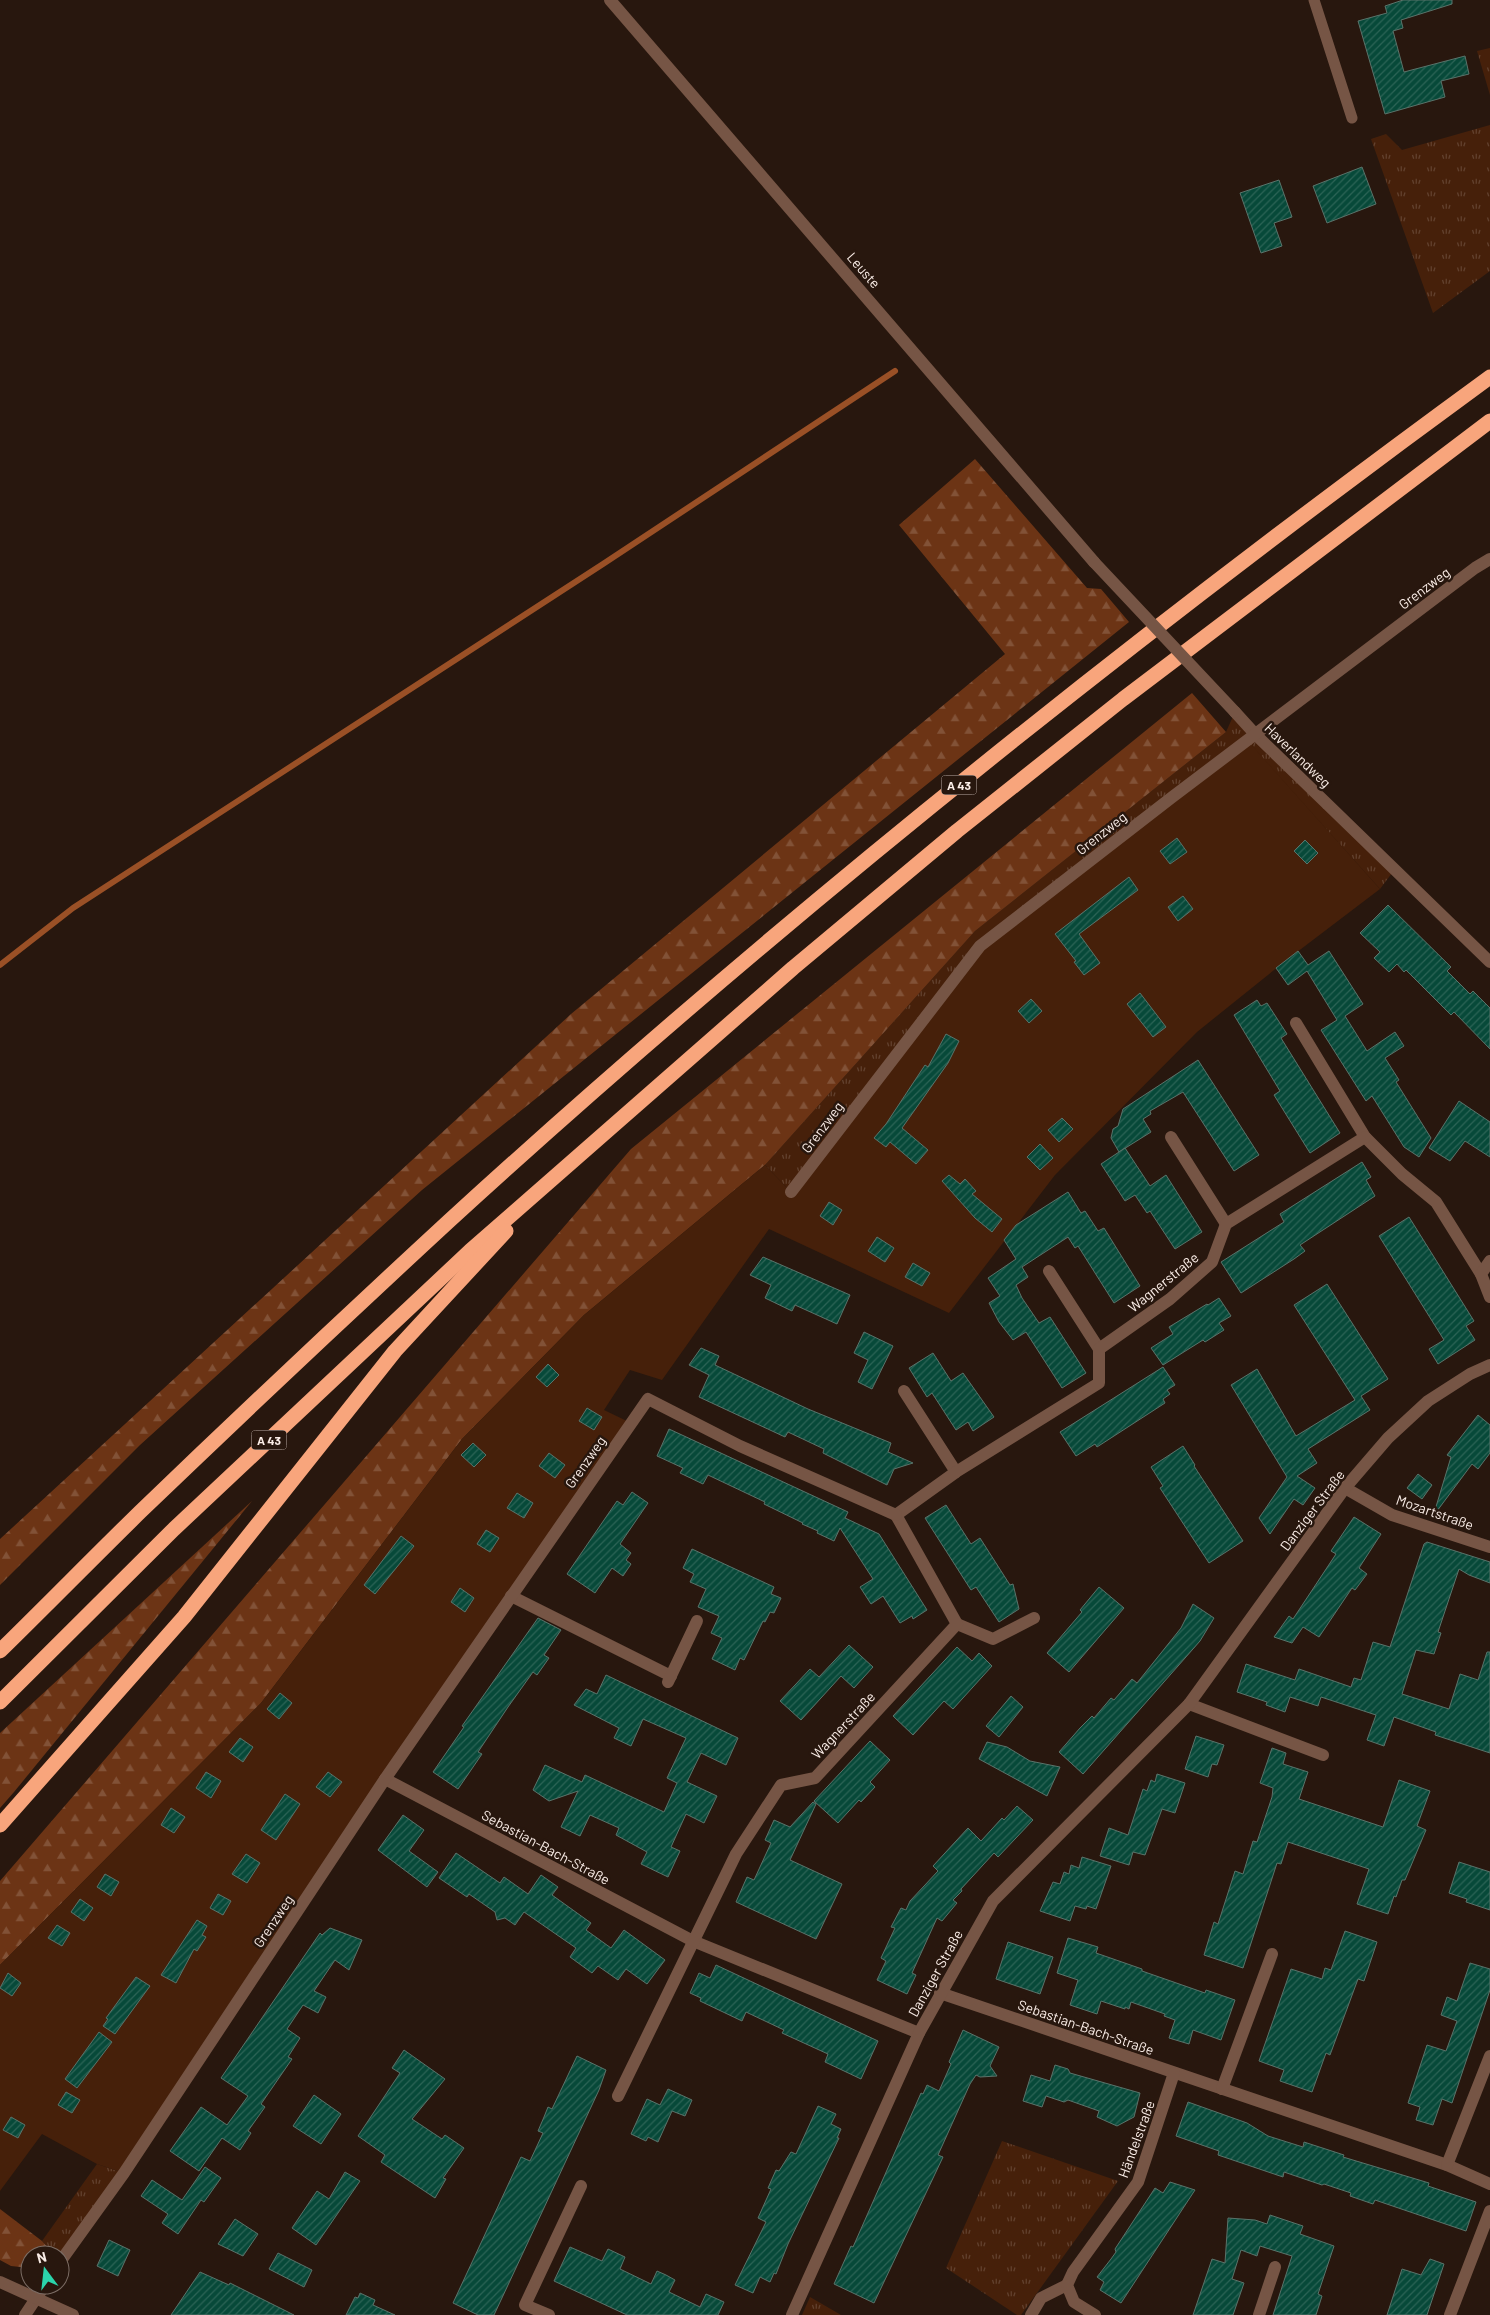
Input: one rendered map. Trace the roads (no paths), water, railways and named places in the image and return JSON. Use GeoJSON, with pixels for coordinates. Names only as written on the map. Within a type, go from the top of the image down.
{"type":"FeatureCollection","features":[{"type":"Feature","properties":{"kind":"highway","name":"A 43"},"geometry":{"type":"LineString","coordinates":[[0,1651],[139,1513],[449,1221],[742,964],[891,840],[1157,627],[1350,479],[1490,376]]}},
{"type":"Feature","properties":{"kind":"highway","name":"A 43"},"geometry":{"type":"LineString","coordinates":[[0,1702],[181,1522],[470,1251],[793,968],[957,831],[1146,682],[1490,421]]}},
{"type":"Feature","properties":{"kind":"highway"},"geometry":{"type":"LineString","coordinates":[[0,1825],[184,1617],[395,1351],[546,1186]]}},
{"type":"Feature","properties":{"kind":"street","name":"Leuste"},"geometry":{"type":"LineString","coordinates":[[610,0],[1094,562]]}},
{"type":"Feature","properties":{"kind":"street","name":"Grenzweg"},"geometry":{"type":"LineString","coordinates":[[791,1192],[980,946],[1254,734],[1475,568],[1490,560]]}},
{"type":"Feature","properties":{"kind":"street","name":"Haverlandweg"},"geometry":{"type":"LineString","coordinates":[[1094,562],[1254,734],[1490,962]]}},
{"type":"Feature","properties":{"kind":"street"},"geometry":{"type":"LineString","coordinates":[[1296,1023],[1365,1136],[1402,1174],[1436,1202],[1481,1274],[1490,1297]]}},
{"type":"Feature","properties":{"kind":"street"},"geometry":{"type":"LineString","coordinates":[[1171,1137],[1226,1224],[1365,1136]]}},
{"type":"Feature","properties":{"kind":"street","name":"Wagnerstraße"},"geometry":{"type":"LineString","coordinates":[[1100,1349],[1170,1299],[1212,1262],[1226,1224]]}},
{"type":"Feature","properties":{"kind":"street"},"geometry":{"type":"LineString","coordinates":[[1481,1274],[1490,1261]]}},
{"type":"Feature","properties":{"kind":"street"},"geometry":{"type":"LineString","coordinates":[[1034,1618],[993,1639],[957,1624],[896,1515],[956,1472],[1099,1383],[1100,1349],[1049,1271]]}},
{"type":"Feature","properties":{"kind":"street","name":"Danziger Straße"},"geometry":{"type":"LineString","coordinates":[[792,2315],[919,2033],[993,1901],[1189,1704],[1346,1488],[1388,1438],[1428,1401],[1470,1374],[1490,1365]]}},
{"type":"Feature","properties":{"kind":"street"},"geometry":{"type":"LineString","coordinates":[[904,1391],[956,1472]]}},
{"type":"Feature","properties":{"kind":"street","name":"Grenzweg"},"geometry":{"type":"LineString","coordinates":[[70,2248],[124,2173],[385,1779],[648,1399],[740,1446],[896,1515]]}},
{"type":"Feature","properties":{"kind":"street","name":"Mozartstraße"},"geometry":{"type":"LineString","coordinates":[[1346,1488],[1392,1515],[1490,1547]]}},
{"type":"Feature","properties":{"kind":"street"},"geometry":{"type":"LineString","coordinates":[[511,1596],[669,1679],[697,1620]]}},
{"type":"Feature","properties":{"kind":"street","name":"Wagnerstraße"},"geometry":{"type":"LineString","coordinates":[[693,1941],[736,1854],[782,1786],[815,1778],[957,1624]]}},
{"type":"Feature","properties":{"kind":"street"},"geometry":{"type":"LineString","coordinates":[[1189,1704],[1323,1755]]}},
{"type":"Feature","properties":{"kind":"street","name":"Sebastian-Bach-Straße"},"geometry":{"type":"LineString","coordinates":[[385,1779],[693,1941],[919,2033]]}},
{"type":"Feature","properties":{"kind":"street"},"geometry":{"type":"LineString","coordinates":[[618,2096],[693,1941]]}},
{"type":"Feature","properties":{"kind":"street"},"geometry":{"type":"LineString","coordinates":[[1222,2089],[1272,1954]]}},
{"type":"Feature","properties":{"kind":"street","name":"Sebastian-Bach-Straße"},"geometry":{"type":"LineString","coordinates":[[940,1993],[1447,2166],[1490,2184]]}},
{"type":"Feature","properties":{"kind":"street"},"geometry":{"type":"LineString","coordinates":[[1447,2166],[1489,2061]]}},
{"type":"Feature","properties":{"kind":"street","name":"Händelstraße"},"geometry":{"type":"LineString","coordinates":[[1067,2286],[1073,2272],[1138,2182],[1174,2073]]}},
{"type":"Feature","properties":{"kind":"street"},"geometry":{"type":"LineString","coordinates":[[549,2315],[523,2310],[581,2186]]}},
{"type":"Feature","properties":{"kind":"street"},"geometry":{"type":"LineString","coordinates":[[1450,2315],[1490,2211]]}},
{"type":"Feature","properties":{"kind":"street"},"geometry":{"type":"LineString","coordinates":[[1259,2315],[1275,2267]]}},
{"type":"Feature","properties":{"kind":"street"},"geometry":{"type":"LineString","coordinates":[[0,2282],[73,2315]]}},
{"type":"Feature","properties":{"kind":"street"},"geometry":{"type":"LineString","coordinates":[[1031,2315],[1041,2298],[1067,2286],[1074,2302],[1095,2315]]}},
{"type":"Feature","properties":{"kind":"street"},"geometry":{"type":"LineString","coordinates":[[24,2315],[39,2295]]}},
{"type":"Feature","properties":{"kind":"lane"},"geometry":{"type":"LineString","coordinates":[[1314,0],[1352,118]]}},
{"type":"Feature","properties":{"kind":"waterway"},"geometry":{"type":"LineString","coordinates":[[0,965],[73,908],[603,564],[895,371]]}}]}
